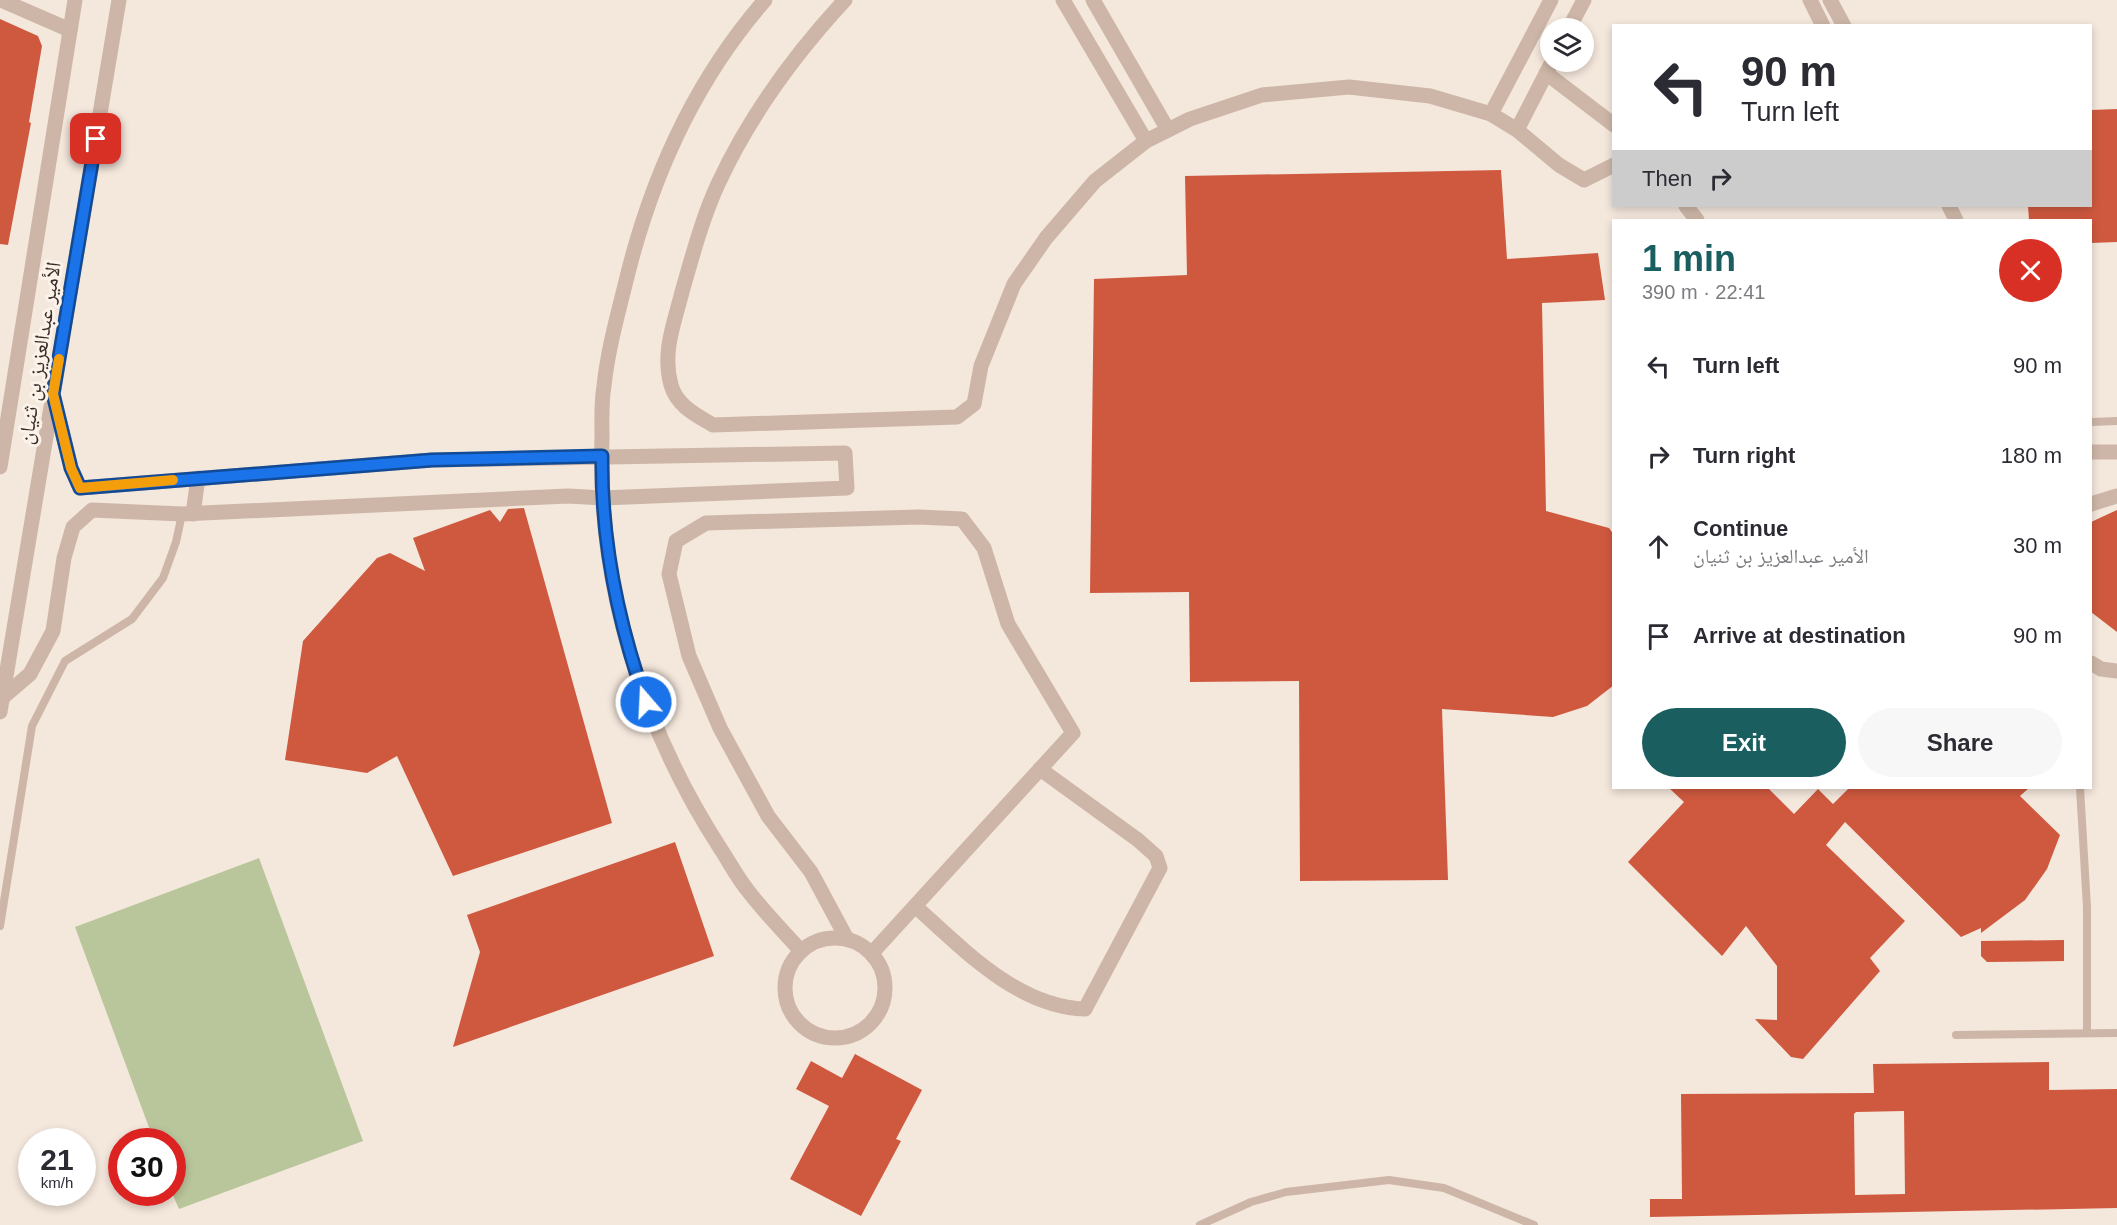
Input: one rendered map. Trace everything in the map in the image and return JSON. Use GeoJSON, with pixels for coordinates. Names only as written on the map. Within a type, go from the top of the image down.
{"type":"FeatureCollection","features":[{"type":"Feature","properties":{"kind":"street"},"geometry":{"type":"LineString","coordinates":[[1,0],[70,30]]}},
{"type":"Feature","properties":{"kind":"street","name":"الأمير عبدالعزيز بن ثنيان"},"geometry":{"type":"LineString","coordinates":[[0,466],[75,0]]}},
{"type":"Feature","properties":{"kind":"street","name":"الأمير عبدالعزيز بن ثنيان"},"geometry":{"type":"LineString","coordinates":[[1,705],[119,0]]}},
{"type":"Feature","properties":{"kind":"street"},"geometry":{"type":"LineString","coordinates":[[765,0],[718,64],[688,113],[665,161],[641,221],[614,330],[603,387],[603,498],[610,559],[621,622],[660,738],[681,783],[748,891],[801,951]]}},
{"type":"Feature","properties":{"kind":"street"},"geometry":{"type":"LineString","coordinates":[[845,0],[812,36],[763,103],[718,184],[688,273],[666,351],[671,387],[686,410],[713,425],[957,417],[974,404],[981,366],[1014,284],[1046,238],[1095,181],[1146,141],[1190,119],[1262,95],[1349,87],[1430,96],[1491,114],[1517,130],[1559,165],[1584,180],[1612,166]]}},
{"type":"Feature","properties":{"kind":"street"},"geometry":{"type":"LineString","coordinates":[[1064,0],[1146,141]]}},
{"type":"Feature","properties":{"kind":"street"},"geometry":{"type":"LineString","coordinates":[[1093,0],[1168,130]]}},
{"type":"Feature","properties":{"kind":"street"},"geometry":{"type":"LineString","coordinates":[[1491,114],[1551,0]]}},
{"type":"Feature","properties":{"kind":"street"},"geometry":{"type":"LineString","coordinates":[[1574,18],[1584,0]]}},
{"type":"Feature","properties":{"kind":"street"},"geometry":{"type":"LineString","coordinates":[[1810,0],[1822,24]]}},
{"type":"Feature","properties":{"kind":"street"},"geometry":{"type":"LineString","coordinates":[[1830,0],[1843,24]]}},
{"type":"Feature","properties":{"kind":"street"},"geometry":{"type":"LineString","coordinates":[[1517,130],[1547,72]]}},
{"type":"Feature","properties":{"kind":"street"},"geometry":{"type":"LineString","coordinates":[[1554,72],[1612,123]]}},
{"type":"Feature","properties":{"kind":"street"},"geometry":{"type":"LineString","coordinates":[[1687,207],[1696,219]]}},
{"type":"Feature","properties":{"kind":"street"},"geometry":{"type":"LineString","coordinates":[[1,705],[30,674],[53,631],[64,558],[73,527],[92,510],[188,514],[568,496],[603,498],[847,488],[845,453],[432,460],[80,488],[71,468],[53,394]]}},
{"type":"Feature","properties":{"kind":"street"},"geometry":{"type":"LineString","coordinates":[[2092,452],[2117,452]]}},
{"type":"Feature","properties":{"kind":"street"},"geometry":{"type":"LineString","coordinates":[[188,514],[198,478]]}},
{"type":"Feature","properties":{"kind":"street"},"geometry":{"type":"LineString","coordinates":[[2092,504],[2117,496]]}},
{"type":"Feature","properties":{"kind":"street"},"geometry":{"type":"LineString","coordinates":[[847,939],[811,872],[768,816],[715,718],[689,656],[669,574],[676,541],[706,523],[919,517],[962,519],[984,548],[1008,624],[1073,733],[872,952]]}},
{"type":"Feature","properties":{"kind":"street"},"geometry":{"type":"LineString","coordinates":[[2092,664],[2101,669],[2117,671]]}},
{"type":"Feature","properties":{"kind":"street"},"geometry":{"type":"LineString","coordinates":[[915,906],[964,950],[1019,990],[1064,1008],[1084,1009],[1160,868],[1156,856],[1138,840],[1040,770]]}},
{"type":"Feature","properties":{"kind":"street"},"geometry":{"type":"LineString","coordinates":[[831,938],[847,939],[872,952],[882,970],[886,986],[883,1003],[875,1018],[864,1030],[848,1036],[832,1038],[815,1034],[801,1026],[788,1005],[785,980],[791,964],[801,951],[814,942],[831,938]]}},
{"type":"Feature","properties":{"kind":"lane"},"geometry":{"type":"LineString","coordinates":[[2092,422],[2117,421]]}},
{"type":"Feature","properties":{"kind":"lane"},"geometry":{"type":"LineString","coordinates":[[0,926],[32,726],[65,662],[132,619],[163,578],[188,514]]}},
{"type":"Feature","properties":{"kind":"lane"},"geometry":{"type":"LineString","coordinates":[[2080,789],[2087,908],[2087,1034]]}},
{"type":"Feature","properties":{"kind":"lane"},"geometry":{"type":"LineString","coordinates":[[1956,1035],[2117,1033]]}},
{"type":"Feature","properties":{"kind":"lane"},"geometry":{"type":"LineString","coordinates":[[1200,1225],[1251,1202],[1286,1192],[1389,1180],[1444,1188],[1534,1225]]}},
{"type":"Feature","properties":{"kind":"green space"},"geometry":{"type":"Polygon","coordinates":[[[259,858],[363,1141],[179,1209],[178,1206],[186,1206],[186,1128],[149,1128],[75,927],[259,858]]]}},
{"type":"Feature","properties":{"kind":"building"},"geometry":{"type":"Polygon","coordinates":[[[0,19],[38,36],[42,46],[29,122],[31,123],[8,245],[0,244],[0,19]]]}},
{"type":"Feature","properties":{"kind":"building"},"geometry":{"type":"Polygon","coordinates":[[[2117,109],[2117,242],[2092,243],[2092,219],[2029,219],[2028,207],[2092,207],[2092,110],[2117,109]]]}},
{"type":"Feature","properties":{"kind":"building"},"geometry":{"type":"Polygon","coordinates":[[[1501,170],[1507,259],[1598,253],[1605,300],[1542,303],[1546,511],[1609,528],[1612,532],[1612,687],[1587,706],[1553,717],[1442,709],[1448,880],[1300,881],[1299,681],[1190,682],[1189,592],[1090,593],[1094,279],[1187,275],[1185,176],[1501,170]]]}},
{"type":"Feature","properties":{"kind":"building"},"geometry":{"type":"Polygon","coordinates":[[[524,508],[612,823],[453,876],[397,756],[367,773],[285,760],[303,641],[377,558],[390,553],[425,571],[413,538],[490,510],[500,522],[508,509],[524,508]]]}},
{"type":"Feature","properties":{"kind":"building"},"geometry":{"type":"Polygon","coordinates":[[[2117,510],[2117,632],[2092,613],[2092,522],[2117,510]]]}},
{"type":"Feature","properties":{"kind":"building"},"geometry":{"type":"Polygon","coordinates":[[[1670,789],[1769,789],[1794,814],[1818,789],[1833,804],[1848,789],[2028,789],[2020,796],[2060,835],[2047,869],[2025,900],[1981,933],[1981,928],[1961,937],[1845,822],[1826,845],[1905,921],[1870,958],[1880,971],[1803,1059],[1791,1057],[1755,1019],[1777,1020],[1777,966],[1746,926],[1722,956],[1628,862],[1684,802],[1670,789]]]}},
{"type":"Feature","properties":{"kind":"building"},"geometry":{"type":"Polygon","coordinates":[[[675,842],[714,956],[453,1047],[480,952],[467,915],[675,842]]]}},
{"type":"Feature","properties":{"kind":"building"},"geometry":{"type":"Polygon","coordinates":[[[2064,940],[2064,961],[1987,962],[1981,956],[1981,941],[2064,940]]]}},
{"type":"Feature","properties":{"kind":"building"},"geometry":{"type":"Polygon","coordinates":[[[855,1054],[922,1090],[896,1139],[901,1141],[861,1216],[790,1179],[829,1106],[796,1089],[811,1061],[842,1078],[855,1054]]]}},
{"type":"Feature","properties":{"kind":"building"},"geometry":{"type":"Polygon","coordinates":[[[2049,1062],[2049,1090],[2117,1089],[2117,1208],[1650,1217],[1650,1199],[1682,1199],[1681,1094],[1874,1093],[1873,1064],[2049,1062]],[[1904,1111],[1856,1112],[1854,1114],[1855,1195],[1905,1194],[1904,1111]]]}},
{"type":"Feature","properties":{"kind":"slow traffic"},"geometry":{"type":"LineString","coordinates":[[59,359],[53,394],[71,468],[80,488],[173,480]]}},
{"type":"Feature","properties":{"kind":"route"},"geometry":{"type":"LineString","coordinates":[[96,139],[53,394],[71,468],[80,488],[432,460],[602,456],[603,505],[621,622],[646,702]]}}]}
